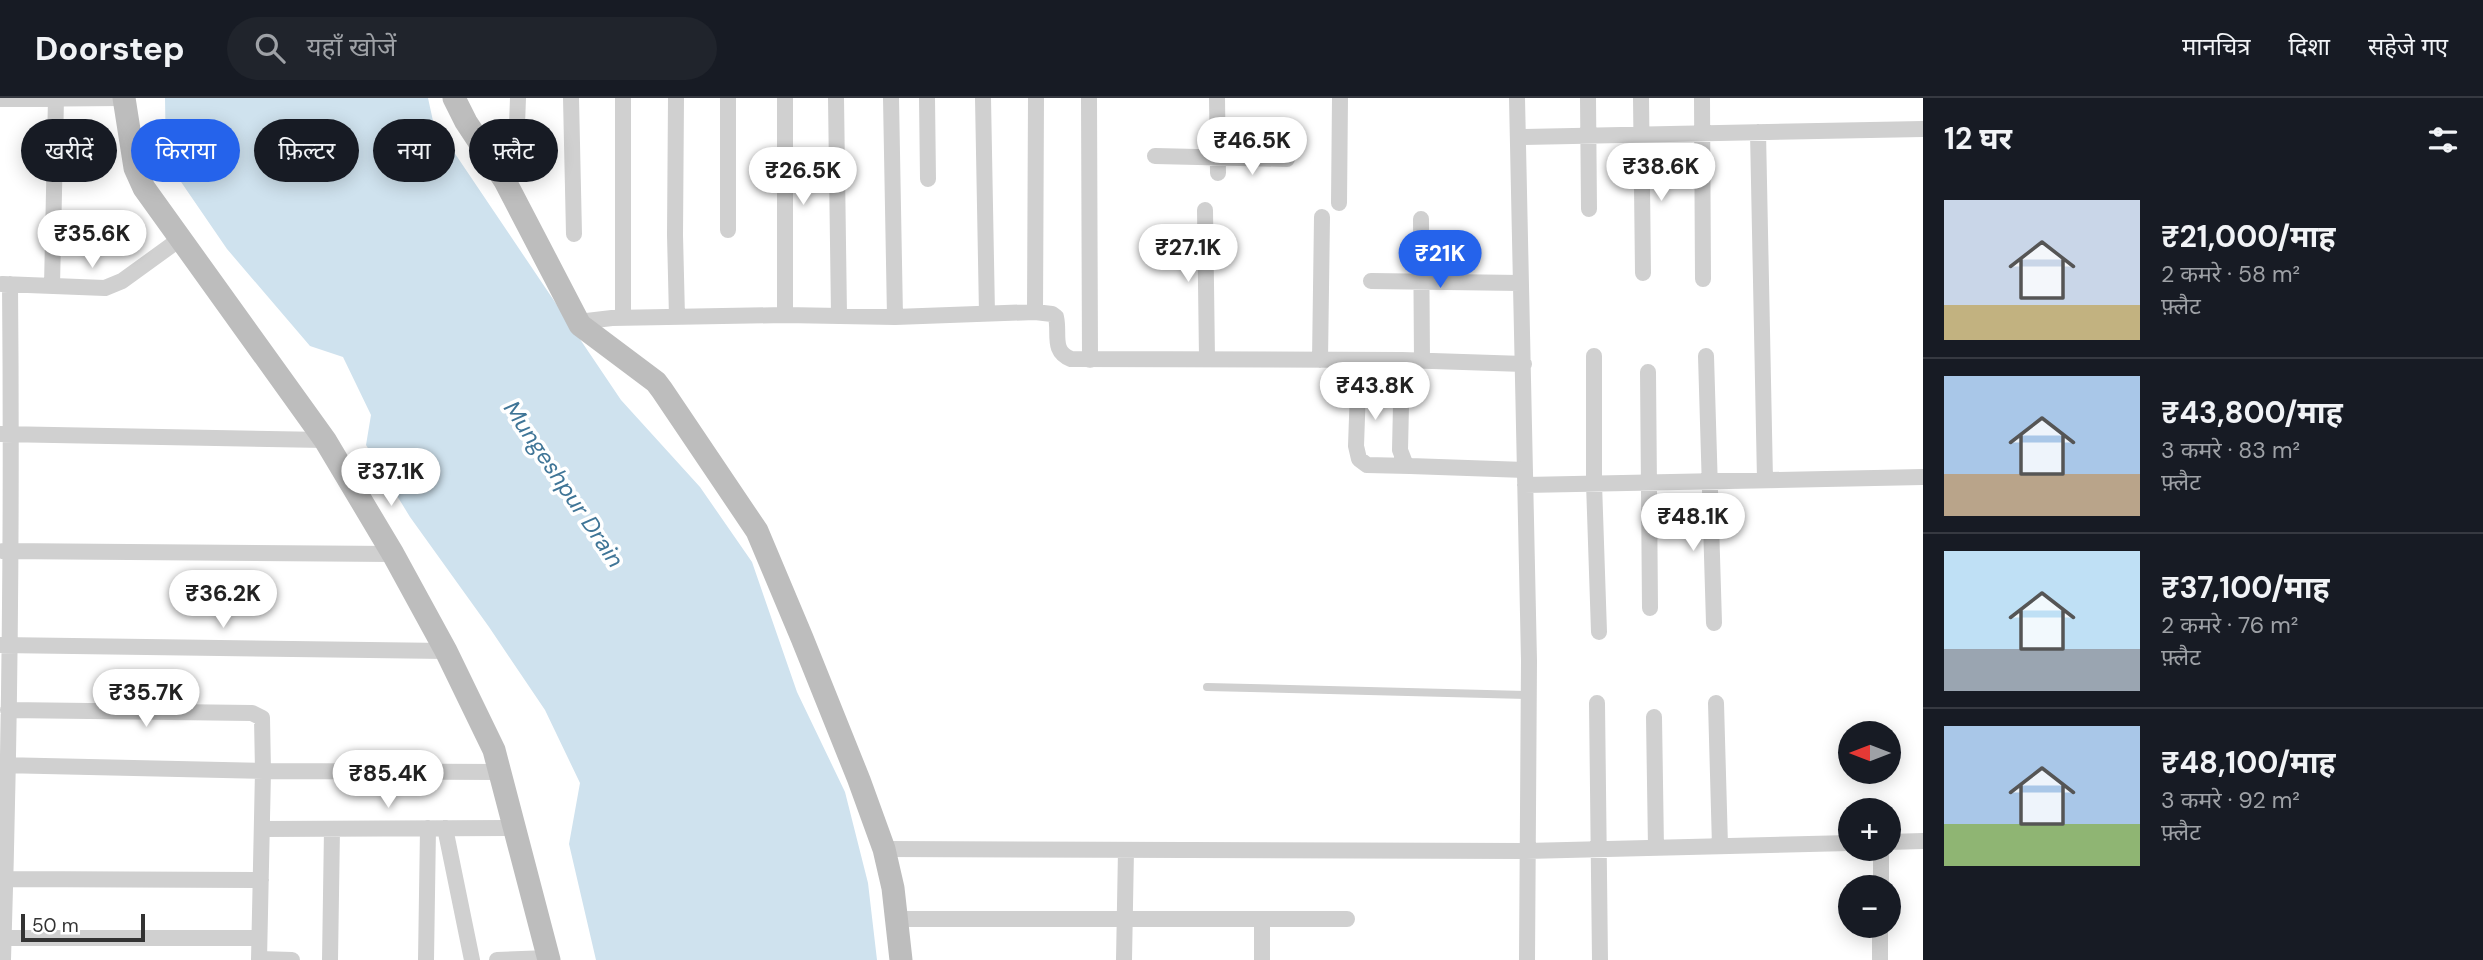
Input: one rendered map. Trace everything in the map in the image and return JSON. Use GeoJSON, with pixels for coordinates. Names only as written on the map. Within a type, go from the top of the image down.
{"type":"FeatureCollection","features":[{"type":"Feature","properties":{"kind":"street"},"geometry":{"type":"LineString","coordinates":[[0,99],[124,98],[128,131],[139,177],[180,239],[325,440],[393,554],[446,651],[494,750],[549,959],[497,960]]}},
{"type":"Feature","properties":{"kind":"street"},"geometry":{"type":"LineString","coordinates":[[454,98],[469,123]]}},
{"type":"Feature","properties":{"kind":"street"},"geometry":{"type":"LineString","coordinates":[[517,119],[518,98]]}},
{"type":"Feature","properties":{"kind":"street"},"geometry":{"type":"LineString","coordinates":[[571,98],[575,234]]}},
{"type":"Feature","properties":{"kind":"street"},"geometry":{"type":"LineString","coordinates":[[622,318],[623,98]]}},
{"type":"Feature","properties":{"kind":"street"},"geometry":{"type":"LineString","coordinates":[[676,98],[677,317]]}},
{"type":"Feature","properties":{"kind":"street"},"geometry":{"type":"LineString","coordinates":[[727,98],[728,230]]}},
{"type":"Feature","properties":{"kind":"street"},"geometry":{"type":"LineString","coordinates":[[785,98],[785,315]]}},
{"type":"Feature","properties":{"kind":"street"},"geometry":{"type":"LineString","coordinates":[[836,98],[839,315]]}},
{"type":"Feature","properties":{"kind":"street"},"geometry":{"type":"LineString","coordinates":[[891,98],[895,317]]}},
{"type":"Feature","properties":{"kind":"street"},"geometry":{"type":"LineString","coordinates":[[927,98],[928,179]]}},
{"type":"Feature","properties":{"kind":"street"},"geometry":{"type":"LineString","coordinates":[[983,98],[987,314]]}},
{"type":"Feature","properties":{"kind":"street"},"geometry":{"type":"LineString","coordinates":[[1035,312],[1036,98]]}},
{"type":"Feature","properties":{"kind":"street"},"geometry":{"type":"LineString","coordinates":[[1089,98],[1090,360]]}},
{"type":"Feature","properties":{"kind":"street"},"geometry":{"type":"LineString","coordinates":[[1217,98],[1218,165]]}},
{"type":"Feature","properties":{"kind":"street"},"geometry":{"type":"LineString","coordinates":[[1339,203],[1340,98]]}},
{"type":"Feature","properties":{"kind":"street"},"geometry":{"type":"LineString","coordinates":[[1517,98],[1529,695],[1527,960]]}},
{"type":"Feature","properties":{"kind":"street"},"geometry":{"type":"LineString","coordinates":[[1588,98],[1589,209]]}},
{"type":"Feature","properties":{"kind":"street"},"geometry":{"type":"LineString","coordinates":[[1641,98],[1643,273]]}},
{"type":"Feature","properties":{"kind":"street"},"geometry":{"type":"LineString","coordinates":[[1702,98],[1703,279]]}},
{"type":"Feature","properties":{"kind":"street"},"geometry":{"type":"LineString","coordinates":[[52,286],[56,99]]}},
{"type":"Feature","properties":{"kind":"street"},"geometry":{"type":"LineString","coordinates":[[1518,137],[1923,129]]}},
{"type":"Feature","properties":{"kind":"street"},"geometry":{"type":"LineString","coordinates":[[1758,132],[1765,480]]}},
{"type":"Feature","properties":{"kind":"street"},"geometry":{"type":"LineString","coordinates":[[1155,156],[1218,165],[1287,159]]}},
{"type":"Feature","properties":{"kind":"street"},"geometry":{"type":"LineString","coordinates":[[503,182],[578,322],[656,382],[757,531],[844,741],[884,849],[893,888],[901,960]]}},
{"type":"Feature","properties":{"kind":"street"},"geometry":{"type":"LineString","coordinates":[[1205,210],[1207,358]]}},
{"type":"Feature","properties":{"kind":"street"},"geometry":{"type":"LineString","coordinates":[[1320,360],[1321,217]]}},
{"type":"Feature","properties":{"kind":"street"},"geometry":{"type":"LineString","coordinates":[[1421,219],[1422,361]]}},
{"type":"Feature","properties":{"kind":"street"},"geometry":{"type":"LineString","coordinates":[[4,960],[4,765],[8,710],[5,645],[5,284],[105,288],[114,285],[180,239]]}},
{"type":"Feature","properties":{"kind":"street"},"geometry":{"type":"LineString","coordinates":[[1371,281],[1521,283]]}},
{"type":"Feature","properties":{"kind":"street"},"geometry":{"type":"LineString","coordinates":[[578,322],[622,318],[785,315],[895,317],[1035,312],[1056,317],[1057,347],[1062,356],[1071,359],[1402,360],[1524,364]]}},
{"type":"Feature","properties":{"kind":"street"},"geometry":{"type":"LineString","coordinates":[[1594,356],[1594,483],[1599,632]]}},
{"type":"Feature","properties":{"kind":"street"},"geometry":{"type":"LineString","coordinates":[[1706,356],[1714,623]]}},
{"type":"Feature","properties":{"kind":"street"},"geometry":{"type":"LineString","coordinates":[[1359,360],[1356,446],[1359,459],[1367,465],[1410,466],[1594,483],[1923,477]]}},
{"type":"Feature","properties":{"kind":"street"},"geometry":{"type":"LineString","coordinates":[[1402,360],[1400,450],[1401,458],[1410,466]]}},
{"type":"Feature","properties":{"kind":"street"},"geometry":{"type":"LineString","coordinates":[[1648,372],[1650,608]]}},
{"type":"Feature","properties":{"kind":"street"},"geometry":{"type":"LineString","coordinates":[[6,434],[325,440]]}},
{"type":"Feature","properties":{"kind":"street"},"geometry":{"type":"LineString","coordinates":[[5,551],[393,554]]}},
{"type":"Feature","properties":{"kind":"street"},"geometry":{"type":"LineString","coordinates":[[5,645],[446,651]]}},
{"type":"Feature","properties":{"kind":"street"},"geometry":{"type":"LineString","coordinates":[[1597,703],[1600,960]]}},
{"type":"Feature","properties":{"kind":"street"},"geometry":{"type":"LineString","coordinates":[[1716,703],[1720,846]]}},
{"type":"Feature","properties":{"kind":"street"},"geometry":{"type":"LineString","coordinates":[[8,710],[253,713],[262,718],[259,960],[292,960]]}},
{"type":"Feature","properties":{"kind":"street"},"geometry":{"type":"LineString","coordinates":[[1654,717],[1656,848]]}},
{"type":"Feature","properties":{"kind":"street"},"geometry":{"type":"LineString","coordinates":[[4,765],[263,771],[500,772]]}},
{"type":"Feature","properties":{"kind":"street"},"geometry":{"type":"LineString","coordinates":[[426,960],[436,828]]}},
{"type":"Feature","properties":{"kind":"street"},"geometry":{"type":"LineString","coordinates":[[436,828],[472,960]]}},
{"type":"Feature","properties":{"kind":"street"},"geometry":{"type":"LineString","coordinates":[[262,829],[515,828]]}},
{"type":"Feature","properties":{"kind":"street"},"geometry":{"type":"LineString","coordinates":[[330,960],[332,829]]}},
{"type":"Feature","properties":{"kind":"street"},"geometry":{"type":"LineString","coordinates":[[1901,842],[1923,841]]}},
{"type":"Feature","properties":{"kind":"street"},"geometry":{"type":"LineString","coordinates":[[884,849],[1526,851],[1838,843]]}},
{"type":"Feature","properties":{"kind":"street"},"geometry":{"type":"LineString","coordinates":[[1124,960],[1126,850]]}},
{"type":"Feature","properties":{"kind":"street"},"geometry":{"type":"LineString","coordinates":[[4,879],[261,880]]}},
{"type":"Feature","properties":{"kind":"street"},"geometry":{"type":"LineString","coordinates":[[897,919],[1347,919]]}},
{"type":"Feature","properties":{"kind":"street"},"geometry":{"type":"LineString","coordinates":[[1262,919],[1262,960]]}},
{"type":"Feature","properties":{"kind":"street"},"geometry":{"type":"LineString","coordinates":[[2,938],[259,937]]}},
{"type":"Feature","properties":{"kind":"street"},"geometry":{"type":"LineString","coordinates":[[1880,938],[1880,960]]}},
{"type":"Feature","properties":{"kind":"lane"},"geometry":{"type":"LineString","coordinates":[[1207,687],[1529,695]]}},
{"type":"Feature","properties":{"kind":"water","name":"Mungeshpur Drain"},"geometry":{"type":"Polygon","coordinates":[[[165,98],[428,98],[433,119],[373,119],[373,182],[455,182],[455,154],[469,174],[469,182],[474,182],[621,400],[700,487],[752,562],[797,692],[845,792],[868,883],[877,960],[596,960],[569,844],[580,783],[545,710],[410,517],[366,445],[371,415],[343,357],[310,346],[227,249],[181,182],[240,182],[240,119],[165,119],[165,98]]]}}]}
